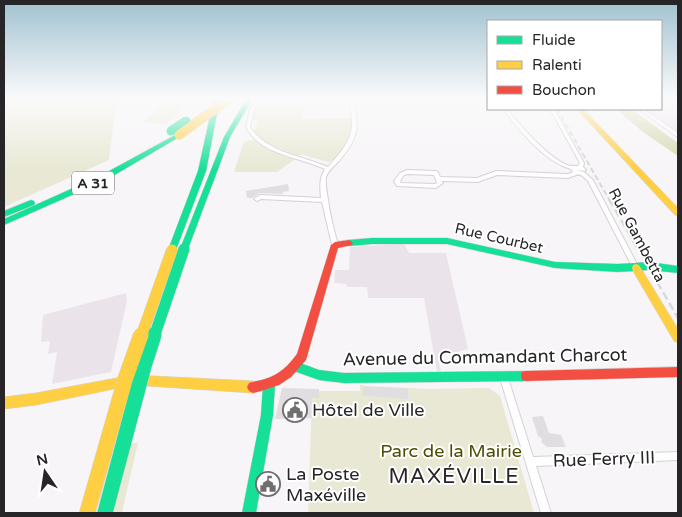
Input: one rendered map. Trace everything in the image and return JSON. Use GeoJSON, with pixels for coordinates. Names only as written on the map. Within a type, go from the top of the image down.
{"type":"FeatureCollection","features":[{"type":"Feature","properties":{"kind":"main road","name":"A 31"},"geometry":{"type":"LineString","coordinates":[[4,214],[91,176],[175,133],[188,122]]}},
{"type":"Feature","properties":{"kind":"main road","name":"A 31"},"geometry":{"type":"LineString","coordinates":[[4,222],[103,178],[192,122]]}},
{"type":"Feature","properties":{"kind":"main road"},"geometry":{"type":"LineString","coordinates":[[105,513],[144,366],[202,170],[213,122]]}},
{"type":"Feature","properties":{"kind":"main road"},"geometry":{"type":"LineString","coordinates":[[87,513],[122,390],[141,332],[227,136],[237,122]]}},
{"type":"Feature","properties":{"kind":"main road"},"geometry":{"type":"LineString","coordinates":[[592,122],[678,213]]}},
{"type":"Feature","properties":{"kind":"main road","name":"Rue Courbet"},"geometry":{"type":"LineString","coordinates":[[335,245],[372,241],[448,240],[540,264],[636,268],[657,266],[678,270]]}},
{"type":"Feature","properties":{"kind":"main road"},"geometry":{"type":"LineString","coordinates":[[4,403],[36,399],[133,380],[253,387],[269,385],[295,366],[303,352],[335,245]]}},
{"type":"Feature","properties":{"kind":"main road","name":"Rue Gambetta"},"geometry":{"type":"LineString","coordinates":[[636,268],[678,338]]}},
{"type":"Feature","properties":{"kind":"main road","name":"Avenue du Commandant Charcot"},"geometry":{"type":"LineString","coordinates":[[295,366],[318,376],[375,378],[504,378],[678,372]]}},
{"type":"Feature","properties":{"kind":"main road"},"geometry":{"type":"LineString","coordinates":[[249,513],[267,415],[269,385]]}},
{"type":"Feature","properties":{"kind":"street"},"geometry":{"type":"LineString","coordinates":[[249,122],[248,126],[256,138],[272,147],[329,169]]}},
{"type":"Feature","properties":{"kind":"street"},"geometry":{"type":"LineString","coordinates":[[335,245],[325,200],[324,174],[347,148],[354,135],[356,122]]}},
{"type":"Feature","properties":{"kind":"street"},"geometry":{"type":"LineString","coordinates":[[516,122],[531,140],[560,162],[578,171]]}},
{"type":"Feature","properties":{"kind":"street","name":"Rue Gambetta"},"geometry":{"type":"LineString","coordinates":[[559,122],[582,163],[578,171],[590,180],[636,268]]}},
{"type":"Feature","properties":{"kind":"street"},"geometry":{"type":"LineString","coordinates":[[660,122],[678,135]]}},
{"type":"Feature","properties":{"kind":"street"},"geometry":{"type":"LineString","coordinates":[[440,179],[478,180],[489,174],[496,173],[568,176],[578,171]]}},
{"type":"Feature","properties":{"kind":"street"},"geometry":{"type":"LineString","coordinates":[[407,172],[434,172],[438,174],[440,179],[440,185],[436,186],[402,186],[397,183],[402,174],[407,172]]}},
{"type":"Feature","properties":{"kind":"street"},"geometry":{"type":"LineString","coordinates":[[257,199],[325,200]]}},
{"type":"Feature","properties":{"kind":"street"},"geometry":{"type":"LineString","coordinates":[[504,378],[546,513]]}},
{"type":"Feature","properties":{"kind":"street","name":"Rue Ferry III"},"geometry":{"type":"LineString","coordinates":[[530,462],[678,456]]}},
{"type":"Feature","properties":{"kind":"shaded area"},"geometry":{"type":"Polygon","coordinates":[[[631,122],[649,122],[678,143],[678,156],[631,122]]]}},
{"type":"Feature","properties":{"kind":"shaded area"},"geometry":{"type":"Polygon","coordinates":[[[664,122],[678,122],[678,132],[664,122]]]}},
{"type":"Feature","properties":{"kind":"shaded area"},"geometry":{"type":"Polygon","coordinates":[[[405,245],[409,253],[446,253],[468,349],[438,357],[441,372],[437,372],[424,298],[368,298],[367,287],[347,287],[347,284],[334,283],[335,270],[349,270],[350,247],[405,245]]]}},
{"type":"Feature","properties":{"kind":"shaded area"},"geometry":{"type":"Polygon","coordinates":[[[126,293],[127,301],[111,372],[52,384],[57,352],[48,354],[50,341],[41,342],[43,315],[126,293]]]}},
{"type":"Feature","properties":{"kind":"green space"},"geometry":{"type":"Polygon","coordinates":[[[4,122],[114,122],[109,160],[4,207],[4,122]]]}},
{"type":"Feature","properties":{"kind":"green space"},"geometry":{"type":"Polygon","coordinates":[[[145,122],[167,122],[165,124],[145,122]]]}},
{"type":"Feature","properties":{"kind":"green space"},"geometry":{"type":"Polygon","coordinates":[[[257,122],[353,122],[350,138],[344,150],[329,162],[297,155],[264,142],[254,133],[257,122]]]}},
{"type":"Feature","properties":{"kind":"green space"},"geometry":{"type":"Polygon","coordinates":[[[255,140],[294,160],[277,172],[234,172],[244,141],[255,140]]]}},
{"type":"Feature","properties":{"kind":"green space","name":"Parc de la Mairie"},"geometry":{"type":"Polygon","coordinates":[[[360,385],[363,385],[363,396],[409,398],[408,388],[489,388],[500,396],[534,513],[308,513],[312,398],[319,398],[319,391],[360,391],[360,385]]]}},
{"type":"Feature","properties":{"kind":"green space"},"geometry":{"type":"Polygon","coordinates":[[[138,443],[122,512],[79,513],[99,447],[138,443]]]}},
{"type":"Feature","properties":{"kind":"building"},"geometry":{"type":"Polygon","coordinates":[[[288,184],[289,191],[283,192],[283,194],[260,193],[252,198],[247,198],[246,191],[288,184]]]}},
{"type":"Feature","properties":{"kind":"building"},"geometry":{"type":"Polygon","coordinates":[[[363,386],[408,388],[409,399],[363,396],[363,386]]]}},
{"type":"Feature","properties":{"kind":"building","name":"Hôtel de Ville"},"geometry":{"type":"Polygon","coordinates":[[[282,388],[319,389],[319,398],[312,398],[312,418],[275,419],[282,388]]]}},
{"type":"Feature","properties":{"kind":"building"},"geometry":{"type":"Polygon","coordinates":[[[543,416],[549,433],[561,435],[566,447],[547,447],[541,442],[542,439],[538,436],[532,417],[543,416]]]}},
{"type":"Feature","properties":{"kind":"railway"},"geometry":{"type":"LineString","coordinates":[[565,122],[610,201]]}},
{"type":"Feature","properties":{"kind":"railway"},"geometry":{"type":"LineString","coordinates":[[609,199],[678,318]]}},
{"type":"Feature","properties":{"kind":"traffic: fast"},"geometry":{"type":"LineString","coordinates":[[171,131],[184,122]]}},
{"type":"Feature","properties":{"kind":"traffic: fast"},"geometry":{"type":"LineString","coordinates":[[172,250],[202,171],[212,122]]}},
{"type":"Feature","properties":{"kind":"traffic: fast"},"geometry":{"type":"LineString","coordinates":[[184,249],[227,137],[236,122]]}},
{"type":"Feature","properties":{"kind":"traffic: fast"},"geometry":{"type":"LineString","coordinates":[[4,222],[103,178],[179,135]]}},
{"type":"Feature","properties":{"kind":"traffic: fast"},"geometry":{"type":"LineString","coordinates":[[4,214],[31,203]]}},
{"type":"Feature","properties":{"kind":"traffic: fast"},"geometry":{"type":"LineString","coordinates":[[349,243],[372,241],[447,241],[555,265],[618,268],[649,266],[678,270]]}},
{"type":"Feature","properties":{"kind":"traffic: fast"},"geometry":{"type":"LineString","coordinates":[[105,513],[144,366],[184,249]]}},
{"type":"Feature","properties":{"kind":"traffic: fast"},"geometry":{"type":"LineString","coordinates":[[295,366],[319,375],[344,378],[526,376]]}},
{"type":"Feature","properties":{"kind":"traffic: fast"},"geometry":{"type":"LineString","coordinates":[[249,513],[267,415],[269,385]]}},
{"type":"Feature","properties":{"kind":"traffic: slow"},"geometry":{"type":"LineString","coordinates":[[179,135],[197,122]]}},
{"type":"Feature","properties":{"kind":"traffic: slow"},"geometry":{"type":"LineString","coordinates":[[592,122],[678,213]]}},
{"type":"Feature","properties":{"kind":"traffic: slow"},"geometry":{"type":"LineString","coordinates":[[87,513],[125,380],[172,250]]}},
{"type":"Feature","properties":{"kind":"traffic: slow"},"geometry":{"type":"LineString","coordinates":[[636,268],[678,338]]}},
{"type":"Feature","properties":{"kind":"traffic: slow"},"geometry":{"type":"LineString","coordinates":[[4,403],[36,399],[133,380],[253,387]]}},
{"type":"Feature","properties":{"kind":"traffic: jam"},"geometry":{"type":"LineString","coordinates":[[253,387],[268,384],[281,378],[298,362],[302,356],[335,245],[349,243]]}},
{"type":"Feature","properties":{"kind":"traffic: jam"},"geometry":{"type":"LineString","coordinates":[[526,376],[678,372]]}},
{"type":"Feature","properties":{"kind":"place","name":"Hôtel de Ville"},"geometry":{"type":"Point","coordinates":[295,410]}},
{"type":"Feature","properties":{"kind":"place","name":"La Poste Maxéville"},"geometry":{"type":"Point","coordinates":[268,484]}},
{"type":"Feature","properties":{"kind":"district","name":"MAXÉVILLE"},"geometry":{"type":"Point","coordinates":[454,476]}}]}
